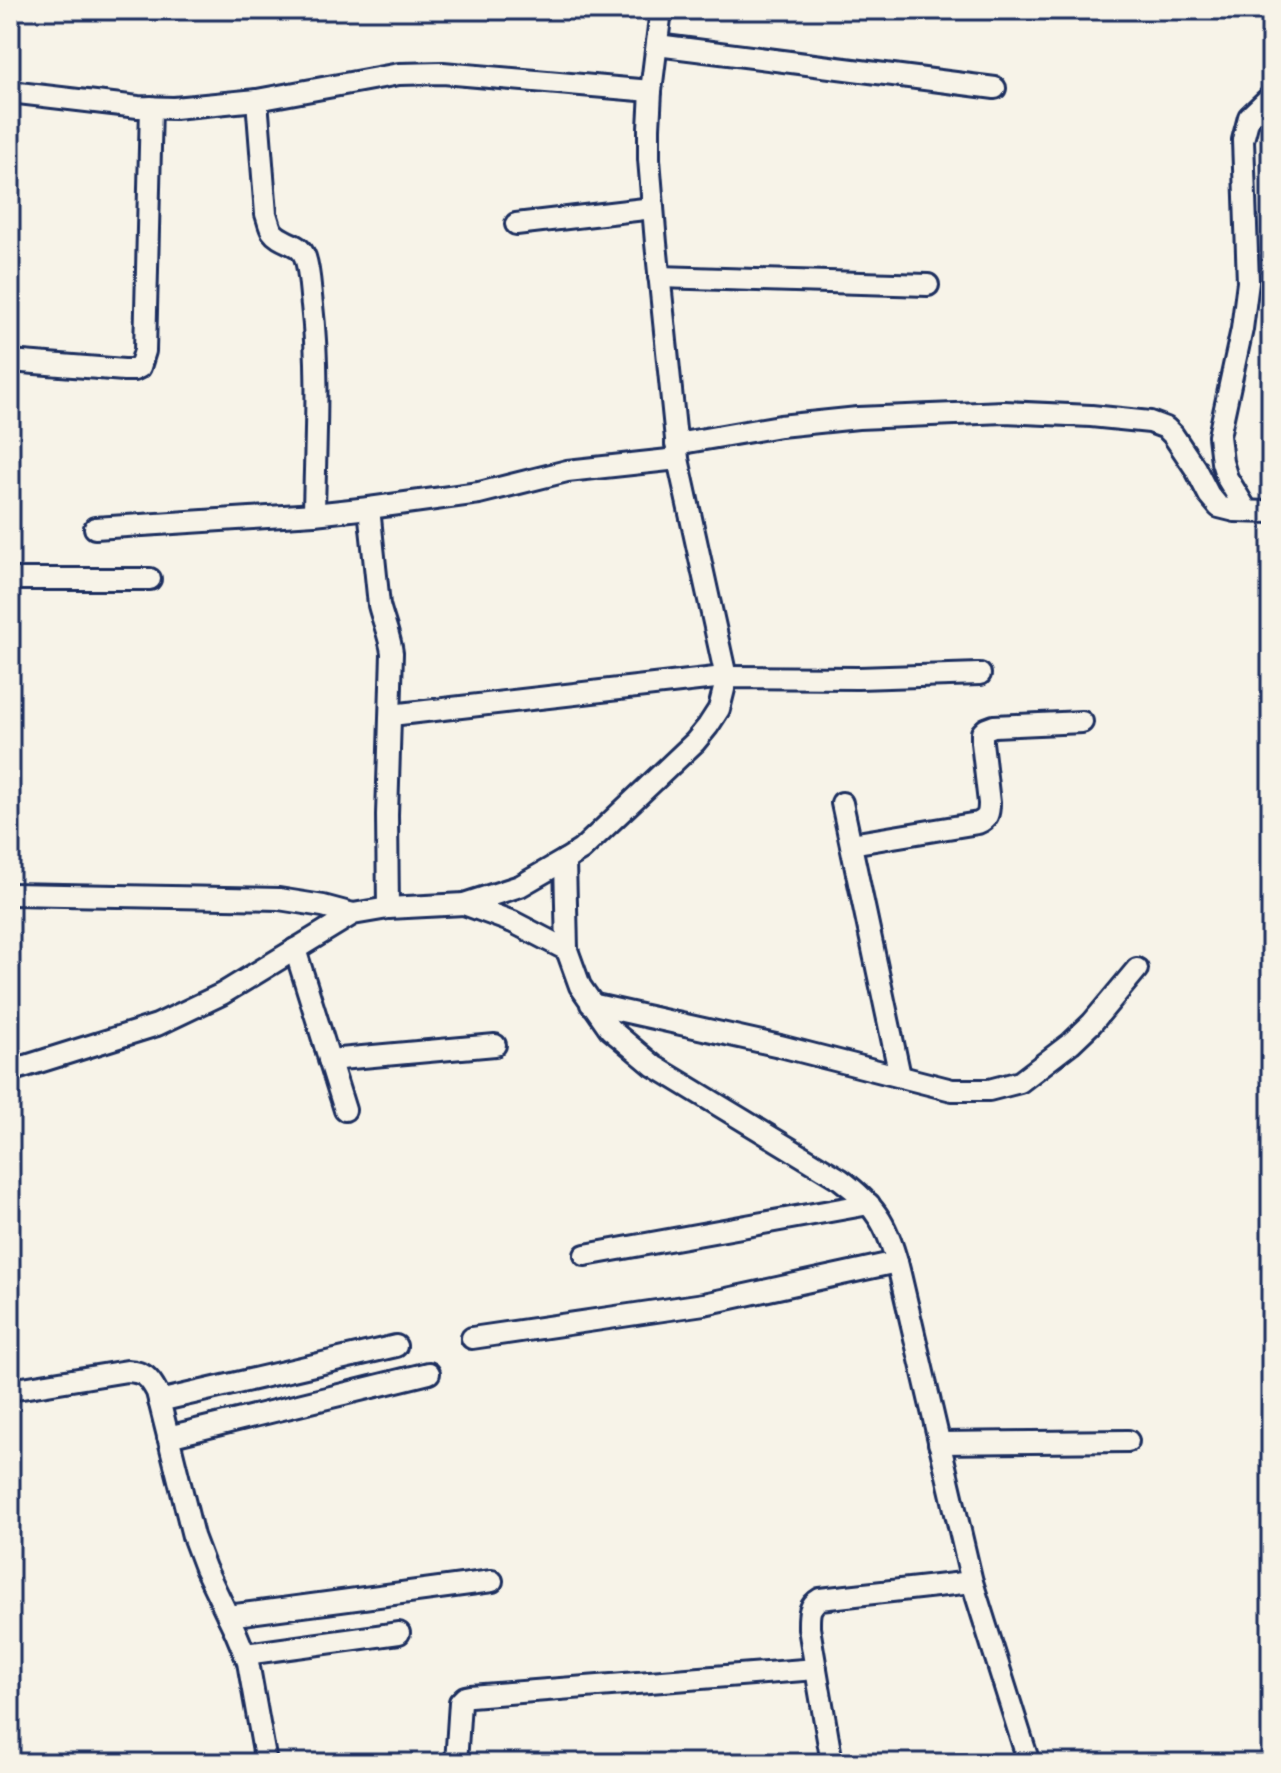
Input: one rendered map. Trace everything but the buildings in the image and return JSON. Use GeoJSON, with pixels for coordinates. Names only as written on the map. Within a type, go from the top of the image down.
{"type":"FeatureCollection","features":[{"type":"Feature","properties":{"kind":"street"},"geometry":{"type":"LineString","coordinates":[[10,1071],[180,1015],[222,994],[353,914],[388,908],[464,904],[520,886],[542,875],[581,850],[695,742],[719,709],[724,689],[724,668],[677,451],[653,208],[649,159],[651,91],[661,10]]}},
{"type":"Feature","properties":{"kind":"street"},"geometry":{"type":"LineString","coordinates":[[657,45],[995,88]]}},
{"type":"Feature","properties":{"kind":"street"},"geometry":{"type":"LineString","coordinates":[[10,92],[151,107],[190,107],[257,100],[399,74],[421,73],[651,91]]}},
{"type":"Feature","properties":{"kind":"street"},"geometry":{"type":"LineString","coordinates":[[1247,511],[1227,478],[1219,436],[1245,314],[1248,282],[1243,140],[1249,117],[1271,96]]}},
{"type":"Feature","properties":{"kind":"street"},"geometry":{"type":"LineString","coordinates":[[257,100],[266,214],[272,231],[302,250],[307,266],[316,366],[314,514]]}},
{"type":"Feature","properties":{"kind":"street"},"geometry":{"type":"LineString","coordinates":[[10,361],[124,370],[140,367],[145,351],[151,107]]}},
{"type":"Feature","properties":{"kind":"street"},"geometry":{"type":"LineString","coordinates":[[516,224],[653,208]]}},
{"type":"Feature","properties":{"kind":"street"},"geometry":{"type":"LineString","coordinates":[[659,277],[928,285]]}},
{"type":"Feature","properties":{"kind":"street"},"geometry":{"type":"LineString","coordinates":[[95,528],[314,514],[479,493],[567,471],[677,451],[791,424],[1004,412],[1150,422],[1166,428],[1180,444],[1219,507],[1271,512]]}},
{"type":"Feature","properties":{"kind":"street"},"geometry":{"type":"LineString","coordinates":[[369,508],[379,605],[392,653],[387,815],[388,908]]}},
{"type":"Feature","properties":{"kind":"street"},"geometry":{"type":"LineString","coordinates":[[10,579],[150,579]]}},
{"type":"Feature","properties":{"kind":"street"},"geometry":{"type":"LineString","coordinates":[[391,715],[724,677],[858,678],[980,674]]}},
{"type":"Feature","properties":{"kind":"street"},"geometry":{"type":"LineString","coordinates":[[851,844],[985,820],[989,803],[982,733],[994,726],[1082,722]]}},
{"type":"Feature","properties":{"kind":"street"},"geometry":{"type":"LineString","coordinates":[[842,803],[900,1076]]}},
{"type":"Feature","properties":{"kind":"street"},"geometry":{"type":"LineString","coordinates":[[565,860],[567,950],[580,986],[610,1029],[654,1066],[840,1179],[875,1210],[887,1232],[897,1262],[972,1582],[1029,1763]]}},
{"type":"Feature","properties":{"kind":"street"},"geometry":{"type":"LineString","coordinates":[[10,894],[279,899],[353,914]]}},
{"type":"Feature","properties":{"kind":"street"},"geometry":{"type":"LineString","coordinates":[[464,904],[513,922],[567,950]]}},
{"type":"Feature","properties":{"kind":"street"},"geometry":{"type":"LineString","coordinates":[[295,949],[345,1110]]}},
{"type":"Feature","properties":{"kind":"street"},"geometry":{"type":"LineString","coordinates":[[591,1004],[780,1046],[952,1090],[989,1090],[1020,1082],[1034,1073],[1081,1034],[1137,969]]}},
{"type":"Feature","properties":{"kind":"street"},"geometry":{"type":"LineString","coordinates":[[329,1060],[495,1045]]}},
{"type":"Feature","properties":{"kind":"street"},"geometry":{"type":"LineString","coordinates":[[585,1255],[869,1204]]}},
{"type":"Feature","properties":{"kind":"street"},"geometry":{"type":"LineString","coordinates":[[472,1338],[704,1304],[897,1262]]}},
{"type":"Feature","properties":{"kind":"street"},"geometry":{"type":"LineString","coordinates":[[159,1401],[396,1346]]}},
{"type":"Feature","properties":{"kind":"street"},"geometry":{"type":"LineString","coordinates":[[10,1390],[127,1371],[141,1372],[150,1379],[159,1401],[193,1536],[245,1654],[266,1763]]}},
{"type":"Feature","properties":{"kind":"street"},"geometry":{"type":"LineString","coordinates":[[168,1437],[429,1373]]}},
{"type":"Feature","properties":{"kind":"street"},"geometry":{"type":"LineString","coordinates":[[939,1443],[1128,1441]]}},
{"type":"Feature","properties":{"kind":"street"},"geometry":{"type":"LineString","coordinates":[[228,1616],[492,1581]]}},
{"type":"Feature","properties":{"kind":"street"},"geometry":{"type":"LineString","coordinates":[[832,1763],[809,1616],[813,1602],[972,1582]]}},
{"type":"Feature","properties":{"kind":"street"},"geometry":{"type":"LineString","coordinates":[[245,1654],[399,1633]]}},
{"type":"Feature","properties":{"kind":"street"},"geometry":{"type":"LineString","coordinates":[[456,1763],[458,1711],[465,1697],[816,1669]]}}]}
